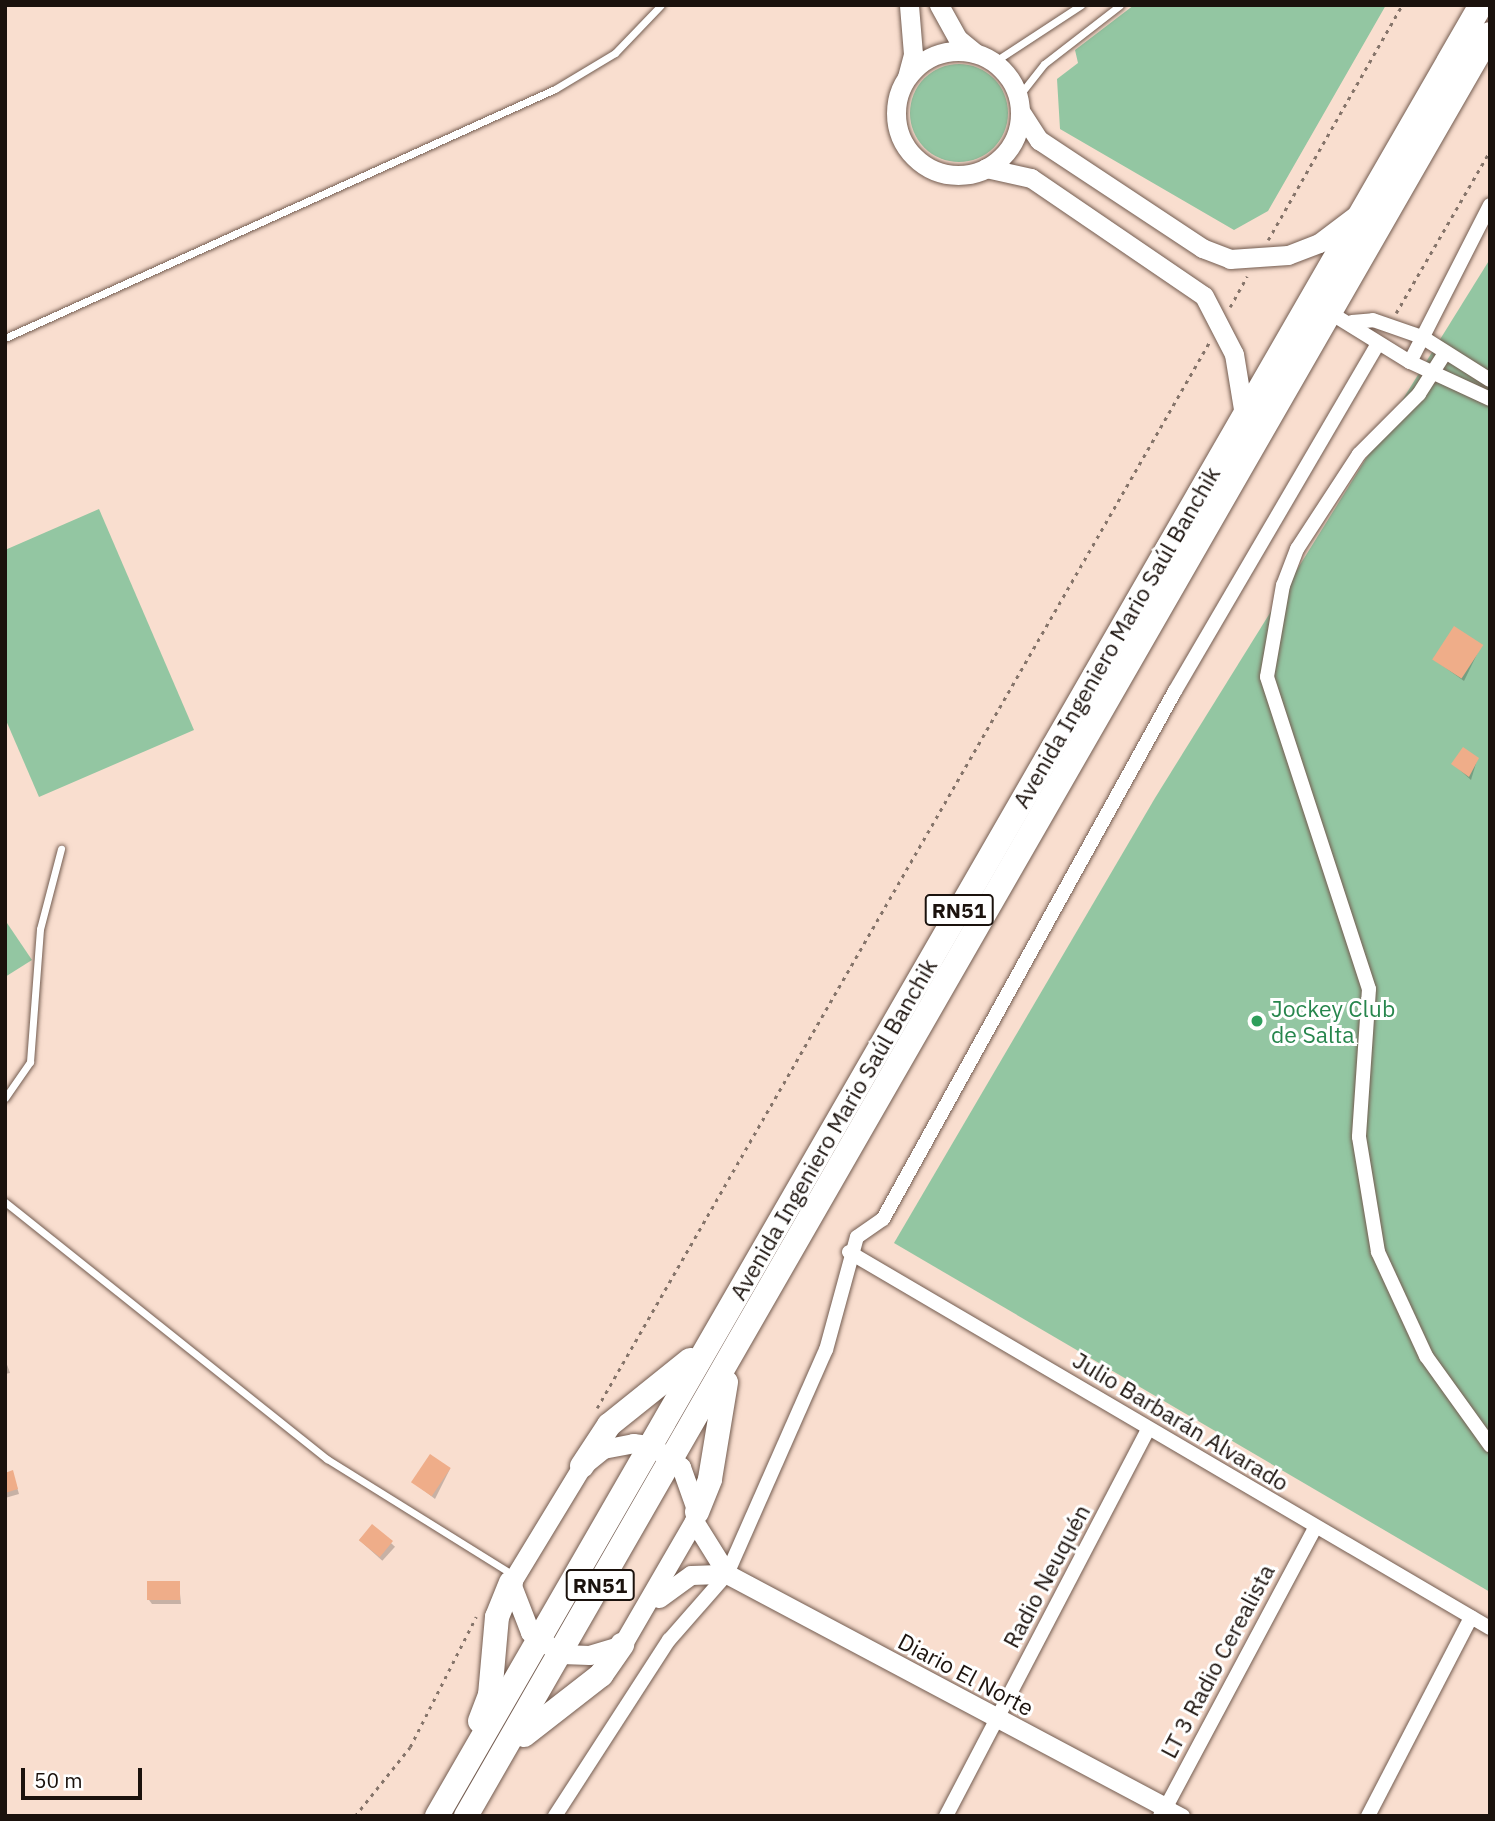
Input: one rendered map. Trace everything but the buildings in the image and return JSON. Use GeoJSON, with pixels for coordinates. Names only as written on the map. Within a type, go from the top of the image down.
{"type":"FeatureCollection","features":[{"type":"Feature","properties":{"kind":"highway","name":"Avenida Ingeniero Mario Saúl Banchik"},"geometry":{"type":"LineString","coordinates":[[466,1816],[491,1777],[550,1648],[649,1445],[1244,415],[1356,215],[1481,5]]}},
{"type":"Feature","properties":{"kind":"highway","name":"Avenida Ingeniero Mario Saúl Banchik"},"geometry":{"type":"LineString","coordinates":[[437,1816],[673,1459],[1490,34]]}},
{"type":"Feature","properties":{"kind":"highway"},"geometry":{"type":"LineString","coordinates":[[582,1466],[609,1426],[671,1380],[716,1332]]}},
{"type":"Feature","properties":{"kind":"highway"},"geometry":{"type":"LineString","coordinates":[[695,1516],[710,1479],[734,1354]]}},
{"type":"Feature","properties":{"kind":"highway"},"geometry":{"type":"LineString","coordinates":[[456,1784],[458,1756],[486,1711],[497,1617],[513,1580]]}},
{"type":"Feature","properties":{"kind":"highway"},"geometry":{"type":"LineString","coordinates":[[491,1777],[534,1724],[601,1675],[622,1645]]}},
{"type":"Feature","properties":{"kind":"street"},"geometry":{"type":"LineString","coordinates":[[909,5],[913,54],[896,117],[911,154],[946,174],[986,168],[1031,178],[1167,265],[1204,296],[1221,322],[1244,415]]}},
{"type":"Feature","properties":{"kind":"street"},"geometry":{"type":"LineString","coordinates":[[939,5],[975,53],[994,62],[1039,140],[1202,248],[1256,260],[1320,243],[1356,215]]}},
{"type":"Feature","properties":{"kind":"street"},"geometry":{"type":"LineString","coordinates":[[907,78],[937,55],[975,53]]}},
{"type":"Feature","properties":{"kind":"street"},"geometry":{"type":"LineString","coordinates":[[986,168],[1011,144],[1019,104]]}},
{"type":"Feature","properties":{"kind":"street"},"geometry":{"type":"LineString","coordinates":[[1410,362],[1490,205]]}},
{"type":"Feature","properties":{"kind":"street"},"geometry":{"type":"LineString","coordinates":[[1329,312],[1352,322],[1378,344],[1410,362],[1490,399]]}},
{"type":"Feature","properties":{"kind":"street"},"geometry":{"type":"LineString","coordinates":[[1352,322],[1389,325],[1422,337],[1490,380]]}},
{"type":"Feature","properties":{"kind":"street"},"geometry":{"type":"LineString","coordinates":[[555,1816],[669,1640],[727,1574],[825,1350],[849,1252],[857,1237],[884,1219],[1175,691],[1378,344]]}},
{"type":"Feature","properties":{"kind":"street"},"geometry":{"type":"LineString","coordinates":[[1445,353],[1435,373],[1359,454],[1297,549],[1283,585],[1267,677],[1370,989],[1359,1137],[1378,1252],[1426,1356],[1490,1446]]}},
{"type":"Feature","properties":{"kind":"street","name":"Julio Barbarán Alvarado"},"geometry":{"type":"LineString","coordinates":[[849,1252],[1131,1414],[1147,1432],[1490,1628]]}},
{"type":"Feature","properties":{"kind":"street","name":"Radio Neuquén"},"geometry":{"type":"LineString","coordinates":[[946,1816],[1147,1432]]}},
{"type":"Feature","properties":{"kind":"street"},"geometry":{"type":"LineString","coordinates":[[695,1516],[649,1608],[622,1645],[589,1655],[550,1648],[522,1620],[513,1580],[582,1466],[603,1449],[649,1445],[673,1459],[695,1516],[727,1574]]}},
{"type":"Feature","properties":{"kind":"street","name":"LT 3 Radio Cerealista"},"geometry":{"type":"LineString","coordinates":[[1170,1813],[1315,1528]]}},
{"type":"Feature","properties":{"kind":"street"},"geometry":{"type":"LineString","coordinates":[[649,1608],[691,1575],[727,1574]]}},
{"type":"Feature","properties":{"kind":"street","name":"Diario El Norte"},"geometry":{"type":"LineString","coordinates":[[727,1574],[1170,1813]]}},
{"type":"Feature","properties":{"kind":"street"},"geometry":{"type":"LineString","coordinates":[[1368,1816],[1471,1617]]}},
{"type":"Feature","properties":{"kind":"lane"},"geometry":{"type":"LineString","coordinates":[[5,338],[555,89],[615,53],[661,5]]}},
{"type":"Feature","properties":{"kind":"lane"},"geometry":{"type":"LineString","coordinates":[[994,62],[1081,5]]}},
{"type":"Feature","properties":{"kind":"lane"},"geometry":{"type":"LineString","coordinates":[[1019,104],[1044,64],[1120,5]]}},
{"type":"Feature","properties":{"kind":"lane"},"geometry":{"type":"LineString","coordinates":[[5,1098],[30,1062],[40,929],[61,849]]}},
{"type":"Feature","properties":{"kind":"lane"},"geometry":{"type":"LineString","coordinates":[[5,1202],[327,1459],[513,1580]]}},
{"type":"Feature","properties":{"kind":"path"},"geometry":{"type":"LineString","coordinates":[[593,1415],[1402,5]]}},
{"type":"Feature","properties":{"kind":"path"},"geometry":{"type":"LineString","coordinates":[[1389,325],[1490,151]]}},
{"type":"Feature","properties":{"kind":"path"},"geometry":{"type":"LineString","coordinates":[[355,1816],[410,1747],[479,1611]]}},
{"type":"Feature","properties":{"kind":"green space"},"geometry":{"type":"Polygon","coordinates":[[[1134,5],[1386,5],[1268,211],[1234,230],[1060,129],[1057,79],[1078,63],[1075,50],[1134,5]]]}},
{"type":"Feature","properties":{"kind":"green space"},"geometry":{"type":"Polygon","coordinates":[[[959,64],[978,68],[993,79],[1004,94],[1008,113],[1004,132],[993,147],[978,158],[959,162],[940,158],[925,147],[914,132],[910,113],[914,94],[925,79],[940,68],[959,64]]]}},
{"type":"Feature","properties":{"kind":"green space","name":"Jockey Club de Salta"},"geometry":{"type":"Polygon","coordinates":[[[1490,259],[1490,1592],[894,1243],[1155,798],[1490,259]]]}},
{"type":"Feature","properties":{"kind":"green space"},"geometry":{"type":"Polygon","coordinates":[[[99,509],[194,730],[39,797],[5,718],[5,550],[99,509]]]}},
{"type":"Feature","properties":{"kind":"green space"},"geometry":{"type":"Polygon","coordinates":[[[5,920],[32,960],[5,977],[5,920]]]}},
{"type":"Feature","properties":{"kind":"place","name":"Jockey Club de Salta"},"geometry":{"type":"Point","coordinates":[1257,1021]}}]}
